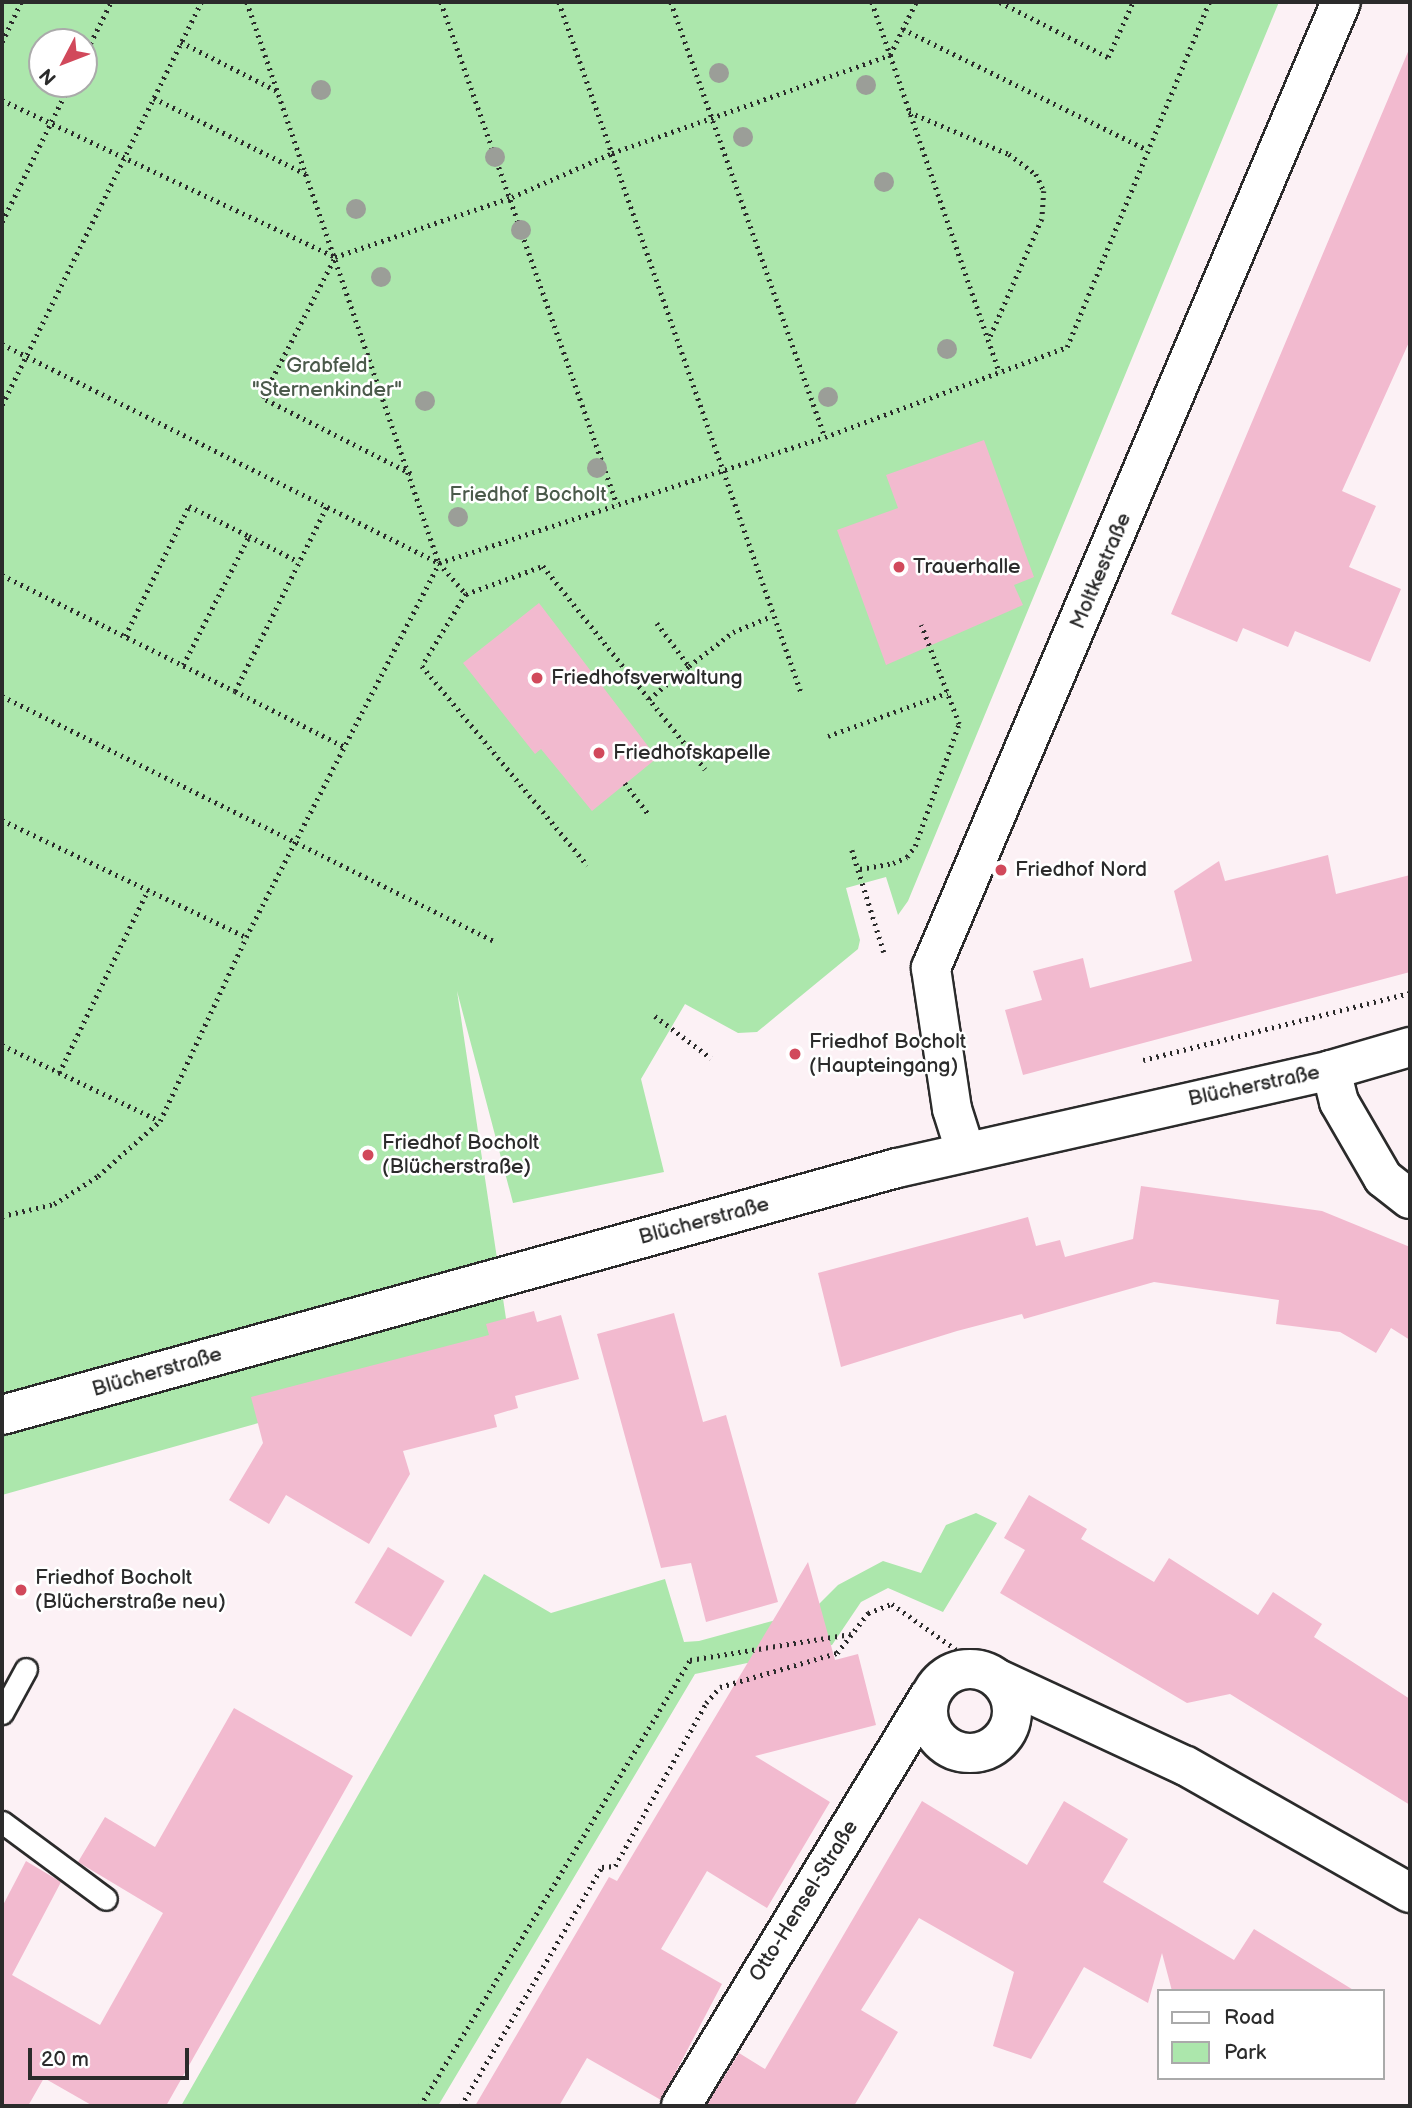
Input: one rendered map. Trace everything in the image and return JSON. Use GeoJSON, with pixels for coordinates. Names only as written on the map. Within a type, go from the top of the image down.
{"type":"FeatureCollection","features":[{"type":"Feature","properties":{"kind":"street","name":"Moltkestraße"},"geometry":{"type":"LineString","coordinates":[[965,1150],[952,1110],[931,968],[1341,2]]}},
{"type":"Feature","properties":{"kind":"street","name":"Blücherstraße"},"geometry":{"type":"LineString","coordinates":[[2,1415],[965,1150],[1331,1070],[1410,1047]]}},
{"type":"Feature","properties":{"kind":"street"},"geometry":{"type":"LineString","coordinates":[[1331,1070],[1339,1102],[1383,1178],[1410,1199]]}},
{"type":"Feature","properties":{"kind":"street","name":"Otto-Hensel-Straße"},"geometry":{"type":"LineString","coordinates":[[681,2106],[929,1697],[951,1673],[982,1670],[1186,1766],[1410,1893]]}},
{"type":"Feature","properties":{"kind":"street"},"geometry":{"type":"LineString","coordinates":[[929,1697],[930,1727],[941,1742],[958,1752],[977,1753],[1001,1740],[1009,1728],[1011,1701],[996,1678]]}},
{"type":"Feature","properties":{"kind":"lane"},"geometry":{"type":"LineString","coordinates":[[2,1713],[26,1670]]}},
{"type":"Feature","properties":{"kind":"lane"},"geometry":{"type":"LineString","coordinates":[[2,1822],[106,1899]]}},
{"type":"Feature","properties":{"kind":"path"},"geometry":{"type":"LineString","coordinates":[[2,42],[21,2]]}},
{"type":"Feature","properties":{"kind":"path"},"geometry":{"type":"LineString","coordinates":[[98,28],[111,2]]}},
{"type":"Feature","properties":{"kind":"path"},"geometry":{"type":"LineString","coordinates":[[2,405],[201,2]]}},
{"type":"Feature","properties":{"kind":"path"},"geometry":{"type":"LineString","coordinates":[[2,1216],[54,1204],[98,1176],[160,1121],[246,937],[439,563],[411,474],[247,2]]}},
{"type":"Feature","properties":{"kind":"path"},"geometry":{"type":"LineString","coordinates":[[441,2],[512,197],[617,504]]}},
{"type":"Feature","properties":{"kind":"path"},"geometry":{"type":"LineString","coordinates":[[559,2],[772,616],[801,692]]}},
{"type":"Feature","properties":{"kind":"path"},"geometry":{"type":"LineString","coordinates":[[671,2],[825,437]]}},
{"type":"Feature","properties":{"kind":"path"},"geometry":{"type":"LineString","coordinates":[[872,2],[1000,373]]}},
{"type":"Feature","properties":{"kind":"path"},"geometry":{"type":"LineString","coordinates":[[2,100],[123,160],[335,257],[512,197],[612,153],[890,55],[916,2]]}},
{"type":"Feature","properties":{"kind":"path"},"geometry":{"type":"LineString","coordinates":[[1000,2],[1108,57],[1133,2]]}},
{"type":"Feature","properties":{"kind":"path"},"geometry":{"type":"LineString","coordinates":[[439,563],[825,437],[1068,347],[1209,2]]}},
{"type":"Feature","properties":{"kind":"path"},"geometry":{"type":"LineString","coordinates":[[2,27],[8,30]]}},
{"type":"Feature","properties":{"kind":"path"},"geometry":{"type":"LineString","coordinates":[[903,29],[1148,150]]}},
{"type":"Feature","properties":{"kind":"path"},"geometry":{"type":"LineString","coordinates":[[181,42],[278,91]]}},
{"type":"Feature","properties":{"kind":"path"},"geometry":{"type":"LineString","coordinates":[[2,222],[63,98]]}},
{"type":"Feature","properties":{"kind":"path"},"geometry":{"type":"LineString","coordinates":[[154,98],[307,174]]}},
{"type":"Feature","properties":{"kind":"path"},"geometry":{"type":"LineString","coordinates":[[909,112],[1009,154],[1036,174],[1044,191],[1042,219],[989,340]]}},
{"type":"Feature","properties":{"kind":"path"},"geometry":{"type":"LineString","coordinates":[[335,257],[262,398],[411,474]]}},
{"type":"Feature","properties":{"kind":"path"},"geometry":{"type":"LineString","coordinates":[[2,344],[439,563],[466,594]]}},
{"type":"Feature","properties":{"kind":"path"},"geometry":{"type":"LineString","coordinates":[[125,636],[189,506],[299,562]]}},
{"type":"Feature","properties":{"kind":"path"},"geometry":{"type":"LineString","coordinates":[[235,691],[327,506]]}},
{"type":"Feature","properties":{"kind":"path"},"geometry":{"type":"LineString","coordinates":[[183,665],[249,536]]}},
{"type":"Feature","properties":{"kind":"path"},"geometry":{"type":"LineString","coordinates":[[587,865],[422,666],[466,594],[543,566],[705,769]]}},
{"type":"Feature","properties":{"kind":"path"},"geometry":{"type":"LineString","coordinates":[[2,575],[345,747]]}},
{"type":"Feature","properties":{"kind":"path"},"geometry":{"type":"LineString","coordinates":[[649,699],[733,632],[772,616]]}},
{"type":"Feature","properties":{"kind":"path"},"geometry":{"type":"LineString","coordinates":[[657,623],[690,666]]}},
{"type":"Feature","properties":{"kind":"path"},"geometry":{"type":"LineString","coordinates":[[860,869],[893,863],[907,857],[915,846],[959,724],[921,625]]}},
{"type":"Feature","properties":{"kind":"path"},"geometry":{"type":"LineString","coordinates":[[828,736],[947,693]]}},
{"type":"Feature","properties":{"kind":"path"},"geometry":{"type":"LineString","coordinates":[[2,695],[298,840],[494,941]]}},
{"type":"Feature","properties":{"kind":"path"},"geometry":{"type":"LineString","coordinates":[[625,783],[649,815]]}},
{"type":"Feature","properties":{"kind":"path"},"geometry":{"type":"LineString","coordinates":[[2,820],[246,937]]}},
{"type":"Feature","properties":{"kind":"path"},"geometry":{"type":"LineString","coordinates":[[852,850],[885,956]]}},
{"type":"Feature","properties":{"kind":"path"},"geometry":{"type":"LineString","coordinates":[[60,1073],[148,890]]}},
{"type":"Feature","properties":{"kind":"path"},"geometry":{"type":"LineString","coordinates":[[1140,1060],[1410,993]]}},
{"type":"Feature","properties":{"kind":"path"},"geometry":{"type":"LineString","coordinates":[[655,1016],[711,1058]]}},
{"type":"Feature","properties":{"kind":"path"},"geometry":{"type":"LineString","coordinates":[[2,1045],[160,1121]]}},
{"type":"Feature","properties":{"kind":"path"},"geometry":{"type":"LineString","coordinates":[[461,2106],[602,1867],[615,1866],[706,1703],[720,1687],[837,1653],[868,1613],[892,1604],[996,1678]]}},
{"type":"Feature","properties":{"kind":"path"},"geometry":{"type":"LineString","coordinates":[[420,2106],[690,1660],[851,1634]]}},
{"type":"Feature","properties":{"kind":"green space","name":"Friedhof Bocholt"},"geometry":{"type":"Polygon","coordinates":[[[2,2],[1279,2],[908,901],[898,915],[886,877],[846,888],[860,940],[858,949],[757,1032],[738,1033],[685,1004],[641,1079],[664,1172],[513,1203],[457,991],[511,1352],[2,1495],[2,2]]]}},
{"type":"Feature","properties":{"kind":"green space"},"geometry":{"type":"Polygon","coordinates":[[[976,1513],[997,1523],[943,1612],[888,1588],[861,1602],[832,1645],[695,1674],[438,2106],[181,2106],[484,1574],[551,1613],[665,1579],[684,1642],[699,1641],[813,1610],[838,1585],[883,1561],[921,1573],[946,1525],[976,1513]]]}},
{"type":"Feature","properties":{"kind":"building"},"geometry":{"type":"Polygon","coordinates":[[[1410,47],[1410,340],[1342,491],[1376,506],[1349,567],[1401,589],[1370,662],[1295,631],[1288,647],[1243,628],[1237,642],[1171,614],[1410,47]]]}},
{"type":"Feature","properties":{"kind":"building"},"geometry":{"type":"Polygon","coordinates":[[[984,440],[1034,577],[1014,585],[1023,605],[886,665],[837,530],[898,508],[886,475],[984,440]]]}},
{"type":"Feature","properties":{"kind":"building","name":"Friedhofsverwaltung"},"geometry":{"type":"Polygon","coordinates":[[[539,603],[657,758],[592,811],[541,749],[535,754],[463,663],[539,603]]]}},
{"type":"Feature","properties":{"kind":"building"},"geometry":{"type":"Polygon","coordinates":[[[1328,855],[1336,894],[1410,875],[1410,972],[1023,1075],[1005,1010],[1042,1000],[1033,971],[1083,958],[1090,988],[1192,961],[1174,891],[1219,861],[1225,881],[1328,855]]]}},
{"type":"Feature","properties":{"kind":"building"},"geometry":{"type":"Polygon","coordinates":[[[1141,1186],[1322,1211],[1410,1247],[1410,1340],[1391,1328],[1376,1353],[1340,1332],[1276,1324],[1279,1300],[1154,1282],[1024,1319],[1022,1314],[957,1331],[841,1367],[818,1273],[1028,1217],[1036,1246],[1060,1240],[1065,1257],[1133,1239],[1141,1186]]]}},
{"type":"Feature","properties":{"kind":"building"},"geometry":{"type":"Polygon","coordinates":[[[534,1311],[537,1322],[561,1315],[579,1379],[515,1396],[518,1408],[494,1415],[497,1427],[403,1451],[410,1474],[369,1544],[286,1495],[269,1524],[229,1500],[263,1443],[251,1397],[489,1335],[486,1324],[534,1311]]]}},
{"type":"Feature","properties":{"kind":"building"},"geometry":{"type":"Polygon","coordinates":[[[674,1313],[703,1422],[726,1415],[778,1602],[706,1622],[691,1563],[661,1568],[597,1334],[674,1313]]]}},
{"type":"Feature","properties":{"kind":"building"},"geometry":{"type":"Polygon","coordinates":[[[1029,1495],[1087,1529],[1081,1539],[1154,1582],[1169,1558],[1258,1615],[1273,1592],[1322,1624],[1314,1637],[1410,1699],[1410,1805],[1230,1694],[1187,1703],[1000,1593],[1025,1550],[1004,1538],[1029,1495]]]}},
{"type":"Feature","properties":{"kind":"building"},"geometry":{"type":"Polygon","coordinates":[[[388,1547],[445,1581],[411,1637],[355,1603],[388,1547]]]}},
{"type":"Feature","properties":{"kind":"building"},"geometry":{"type":"Polygon","coordinates":[[[808,1562],[835,1660],[858,1654],[876,1725],[755,1756],[830,1802],[767,1908],[707,1871],[661,1949],[722,1984],[661,2100],[587,2058],[559,2106],[475,2106],[609,1877],[617,1881],[808,1562]]]}},
{"type":"Feature","properties":{"kind":"building"},"geometry":{"type":"Polygon","coordinates":[[[234,1708],[353,1776],[166,2106],[93,2106],[44,2078],[28,2106],[2,2106],[2,1907],[26,1861],[61,1882],[12,1975],[100,2025],[163,1913],[78,1862],[105,1817],[155,1847],[234,1708]]]}},
{"type":"Feature","properties":{"kind":"building"},"geometry":{"type":"Polygon","coordinates":[[[922,1801],[1027,1865],[1064,1801],[1128,1839],[1103,1882],[1234,1960],[1254,1929],[1352,1989],[1171,1989],[1162,1953],[1148,2003],[1084,1967],[1031,2059],[993,2046],[1014,1972],[919,1918],[861,2010],[898,2032],[854,2106],[706,2106],[739,2053],[765,2069],[922,1801]]]}},
{"type":"Feature","properties":{"kind":"place","name":"Trauerhalle"},"geometry":{"type":"Point","coordinates":[899,567]}},
{"type":"Feature","properties":{"kind":"place","name":"Friedhofsverwaltung"},"geometry":{"type":"Point","coordinates":[537,678]}},
{"type":"Feature","properties":{"kind":"place","name":"Friedhofskapelle"},"geometry":{"type":"Point","coordinates":[599,753]}},
{"type":"Feature","properties":{"kind":"place","name":"Friedhof Nord"},"geometry":{"type":"Point","coordinates":[1001,870]}},
{"type":"Feature","properties":{"kind":"place","name":"Friedhof Bocholt (Haupteingang)"},"geometry":{"type":"Point","coordinates":[795,1054]}},
{"type":"Feature","properties":{"kind":"place","name":"Friedhof Bocholt (Blücherstraße)"},"geometry":{"type":"Point","coordinates":[368,1155]}},
{"type":"Feature","properties":{"kind":"place","name":"Friedhof Bocholt (Blücherstraße neu)"},"geometry":{"type":"Point","coordinates":[21,1590]}},
{"type":"Feature","properties":{"kind":"park label","name":"Grabfeld \"Sternenkinder\""},"geometry":{"type":"Point","coordinates":[327,378]}}]}
